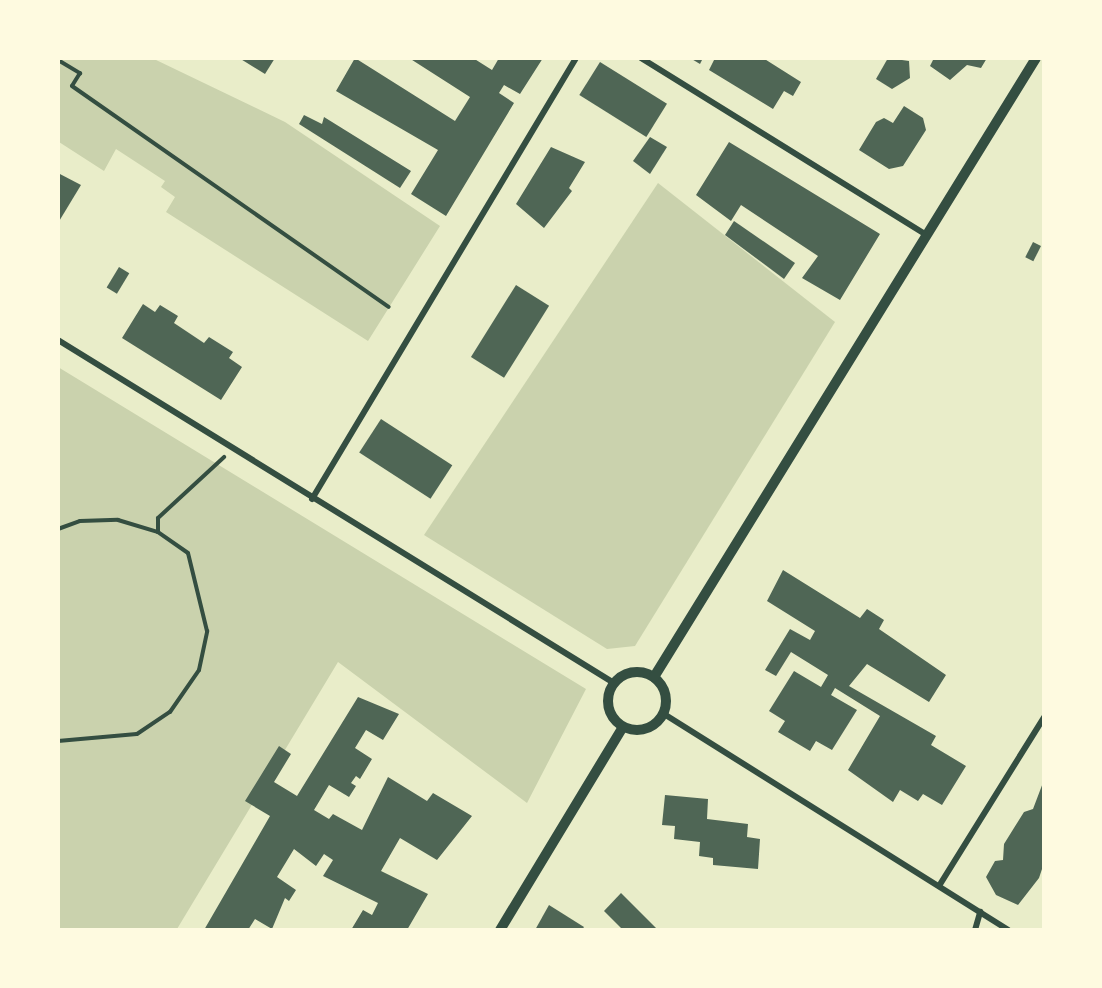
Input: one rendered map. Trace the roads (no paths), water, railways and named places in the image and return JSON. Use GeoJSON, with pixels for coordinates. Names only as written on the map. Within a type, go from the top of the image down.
{"type":"FeatureCollection","features":[{"type":"Feature","properties":{"kind":"street"},"geometry":{"type":"LineString","coordinates":[[312,499],[576,58]]}},
{"type":"Feature","properties":{"kind":"street"},"geometry":{"type":"LineString","coordinates":[[641,58],[927,235]]}},
{"type":"Feature","properties":{"kind":"street"},"geometry":{"type":"LineString","coordinates":[[654,677],[1036,58]]}},
{"type":"Feature","properties":{"kind":"street"},"geometry":{"type":"LineString","coordinates":[[58,340],[312,499],[614,683]]}},
{"type":"Feature","properties":{"kind":"street"},"geometry":{"type":"LineString","coordinates":[[632,672],[654,677],[666,694],[664,714],[646,729],[623,727],[608,708],[614,683],[632,672]]}},
{"type":"Feature","properties":{"kind":"street"},"geometry":{"type":"LineString","coordinates":[[664,714],[1008,930]]}},
{"type":"Feature","properties":{"kind":"street"},"geometry":{"type":"LineString","coordinates":[[939,886],[1044,717]]}},
{"type":"Feature","properties":{"kind":"street"},"geometry":{"type":"LineString","coordinates":[[500,930],[623,727]]}},
{"type":"Feature","properties":{"kind":"street"},"geometry":{"type":"LineString","coordinates":[[975,930],[980,912]]}}]}
